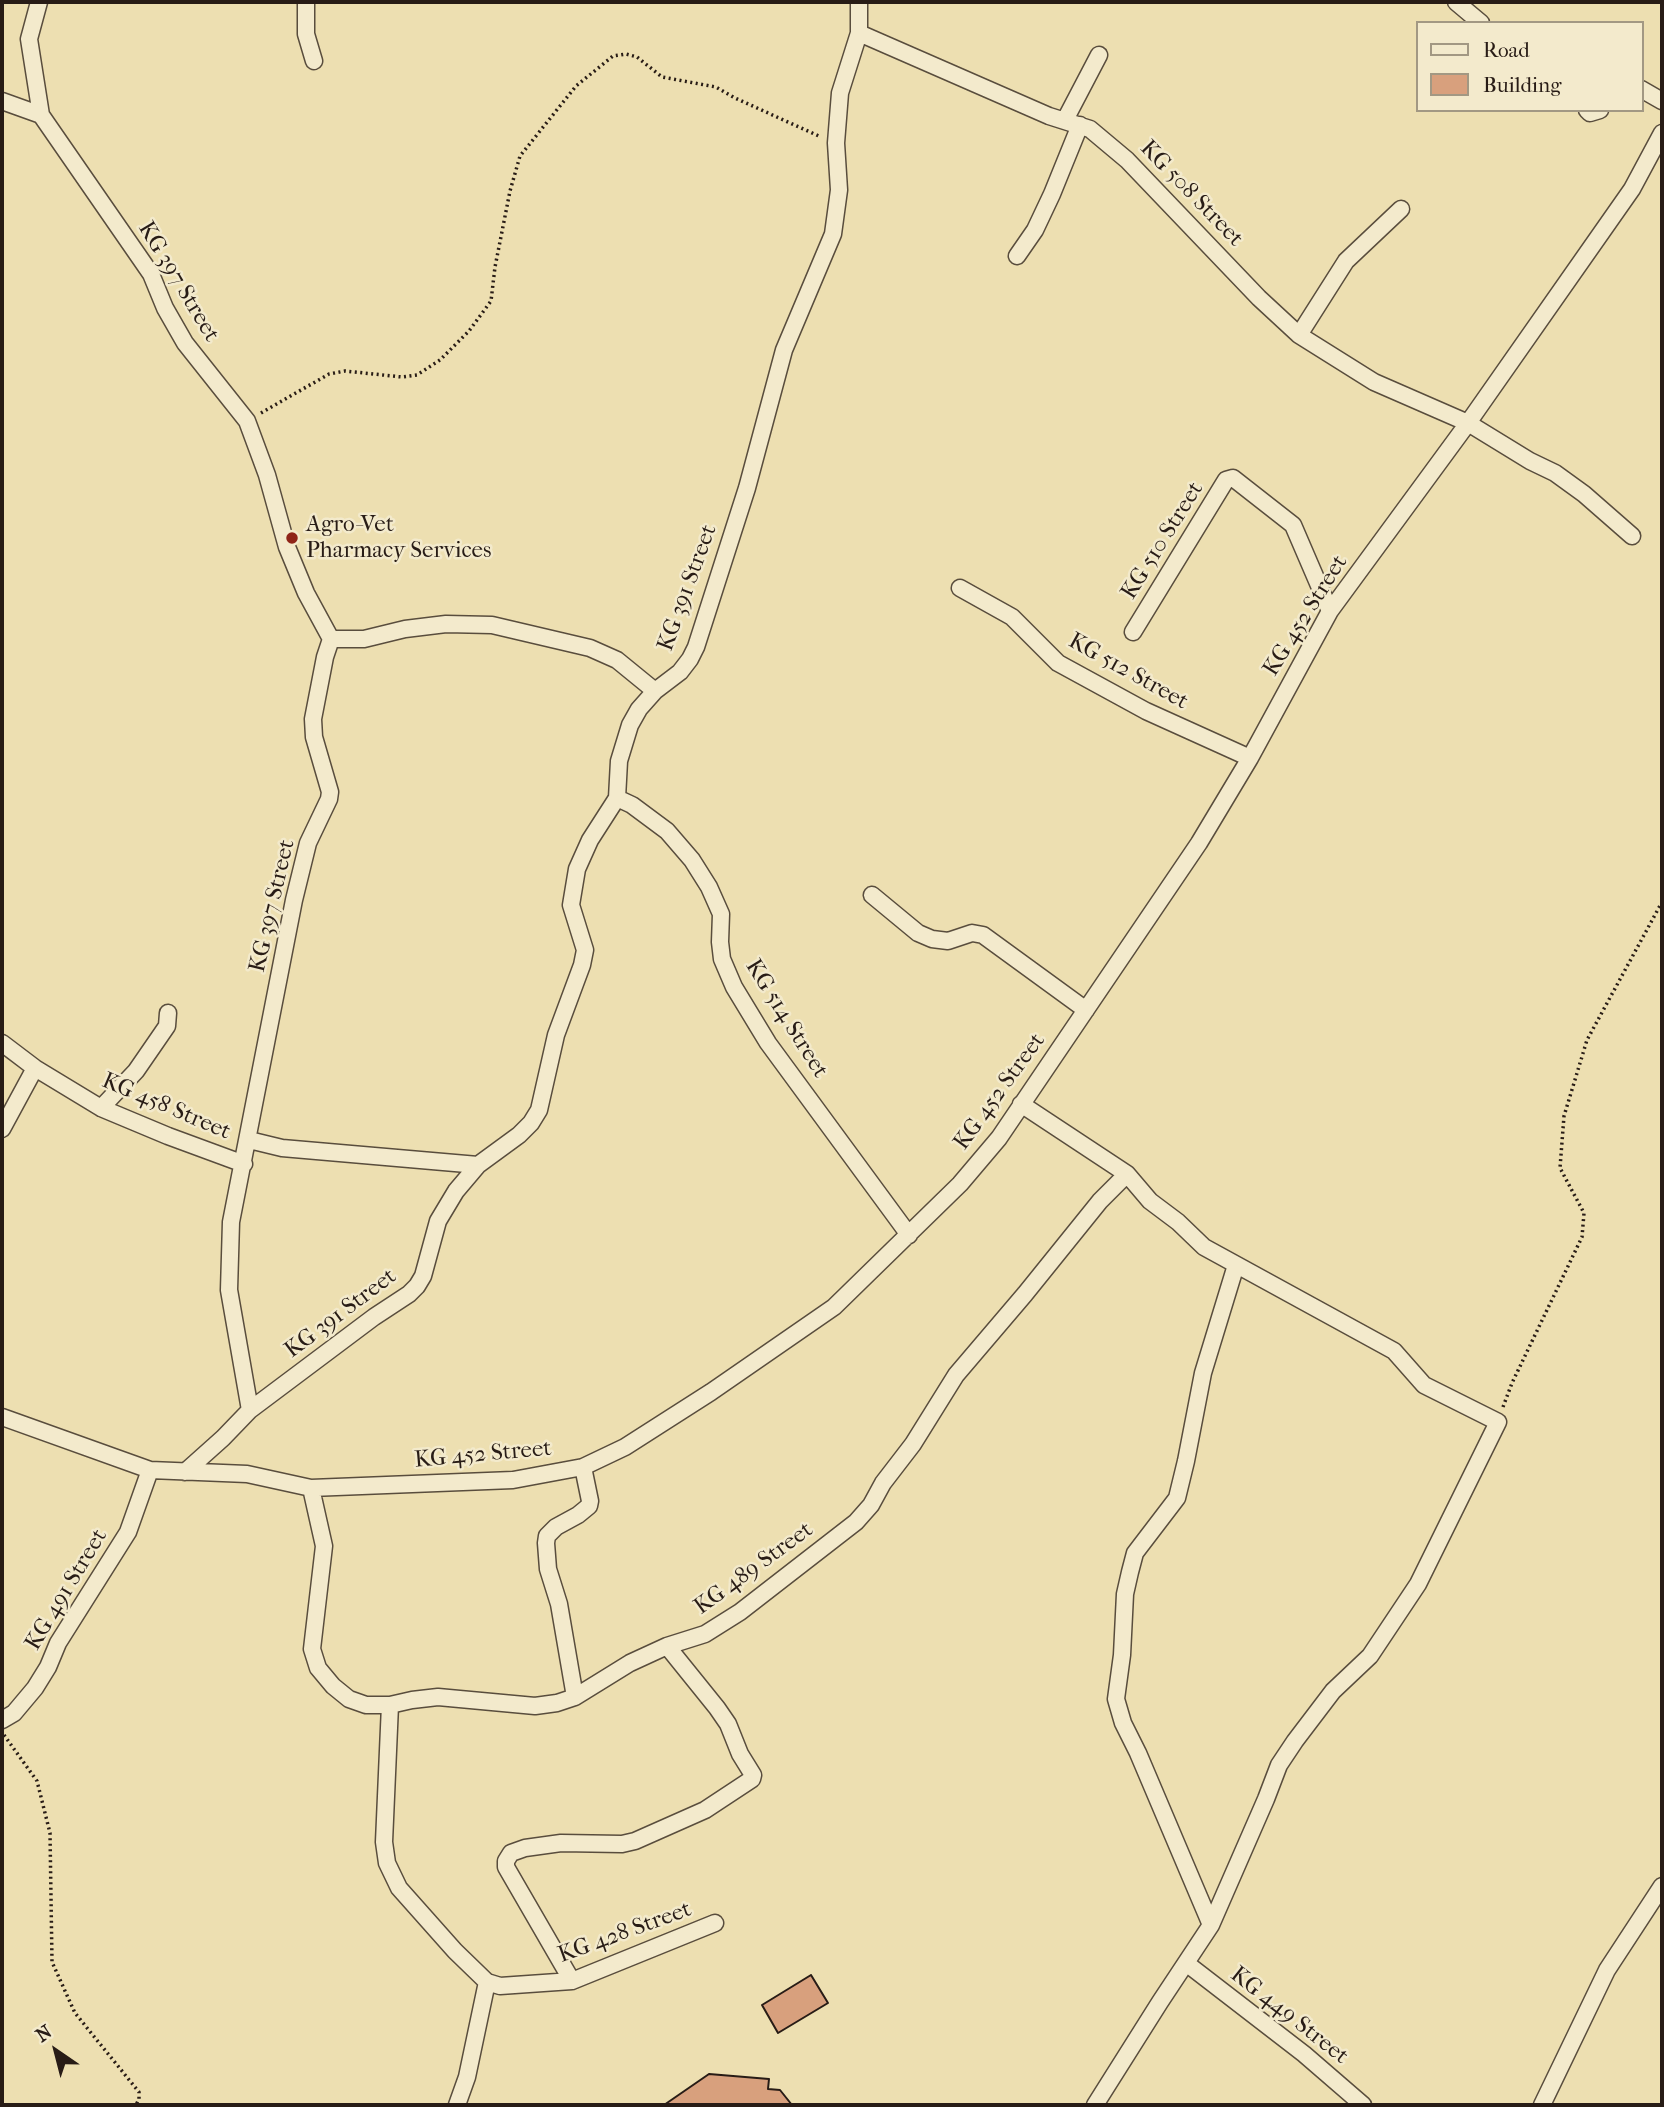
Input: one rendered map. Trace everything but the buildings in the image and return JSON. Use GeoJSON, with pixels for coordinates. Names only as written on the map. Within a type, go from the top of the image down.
{"type":"FeatureCollection","features":[{"type":"Feature","properties":{"kind":"street"},"geometry":{"type":"LineString","coordinates":[[2,101],[41,115],[29,39],[39,2]]}},
{"type":"Feature","properties":{"kind":"street"},"geometry":{"type":"LineString","coordinates":[[306,2],[306,34],[314,61]]}},
{"type":"Feature","properties":{"kind":"street","name":"KG 391 Street"},"geometry":{"type":"LineString","coordinates":[[185,1472],[250,1410],[416,1286],[423,1276],[438,1221],[456,1191],[478,1165],[519,1135],[539,1110],[556,1035],[585,950],[572,905],[577,869],[590,839],[617,798],[619,761],[630,725],[639,709],[680,672],[696,647],[747,488],[784,350],[833,234],[839,190],[836,143],[840,93],[859,33],[859,2]]}},
{"type":"Feature","properties":{"kind":"street"},"geometry":{"type":"LineString","coordinates":[[1456,2],[1479,21]]}},
{"type":"Feature","properties":{"kind":"street","name":"KG 508 Street"},"geometry":{"type":"LineString","coordinates":[[859,33],[1049,116],[1090,129],[1127,160],[1259,298],[1299,335],[1374,383],[1468,423],[1555,473],[1584,494],[1632,536]]}},
{"type":"Feature","properties":{"kind":"street"},"geometry":{"type":"LineString","coordinates":[[1017,256],[1035,230],[1052,194],[1072,122],[1099,55]]}},
{"type":"Feature","properties":{"kind":"street"},"geometry":{"type":"LineString","coordinates":[[1643,90],[1662,101]]}},
{"type":"Feature","properties":{"kind":"street","name":"KG 397 Street"},"geometry":{"type":"LineString","coordinates":[[41,115],[151,274],[185,344],[247,421],[267,475],[287,547],[306,593],[331,639],[313,719],[314,737],[330,792],[308,843],[294,900],[232,1222],[229,1290],[250,1410]]}},
{"type":"Feature","properties":{"kind":"street","name":"KG 452 Street"},"geometry":{"type":"LineString","coordinates":[[2,1417],[150,1470],[247,1474],[311,1488],[513,1480],[583,1467],[625,1447],[834,1307],[960,1184],[999,1138],[1199,843],[1250,758],[1330,611],[1468,423],[1632,189],[1662,134]]}},
{"type":"Feature","properties":{"kind":"street"},"geometry":{"type":"LineString","coordinates":[[1299,335],[1346,261],[1401,209]]}},
{"type":"Feature","properties":{"kind":"street","name":"KG 510 Street"},"geometry":{"type":"LineString","coordinates":[[1133,632],[1226,480],[1233,478],[1293,525],[1330,611]]}},
{"type":"Feature","properties":{"kind":"street","name":"KG 512 Street"},"geometry":{"type":"LineString","coordinates":[[960,588],[1012,617],[1058,663],[1146,711],[1250,758]]}},
{"type":"Feature","properties":{"kind":"street"},"geometry":{"type":"LineString","coordinates":[[331,639],[364,639],[405,629],[446,624],[492,625],[590,648],[617,660],[656,691]]}},
{"type":"Feature","properties":{"kind":"street","name":"KG 514 Street"},"geometry":{"type":"LineString","coordinates":[[617,798],[632,805],[667,831],[692,860],[709,887],[721,915],[722,958],[734,987],[768,1043],[909,1235]]}},
{"type":"Feature","properties":{"kind":"street"},"geometry":{"type":"LineString","coordinates":[[872,895],[918,933],[932,939],[948,941],[972,933],[983,935],[1086,1010]]}},
{"type":"Feature","properties":{"kind":"street"},"geometry":{"type":"LineString","coordinates":[[101,1108],[136,1070],[167,1026],[168,1013]]}},
{"type":"Feature","properties":{"kind":"street","name":"KG 458 Street"},"geometry":{"type":"LineString","coordinates":[[2,1043],[35,1068],[101,1108],[244,1164]]}},
{"type":"Feature","properties":{"kind":"street"},"geometry":{"type":"LineString","coordinates":[[2,1129],[35,1068]]}},
{"type":"Feature","properties":{"kind":"street"},"geometry":{"type":"LineString","coordinates":[[1021,1104],[1127,1174],[1150,1201],[1178,1222],[1204,1247],[1394,1352],[1424,1385],[1498,1422],[1405,1605],[1370,1656],[1333,1690],[1279,1765],[1211,1925],[1095,2105]]}},
{"type":"Feature","properties":{"kind":"street"},"geometry":{"type":"LineString","coordinates":[[249,1140],[282,1148],[478,1165]]}},
{"type":"Feature","properties":{"kind":"street","name":"KG 489 Street"},"geometry":{"type":"LineString","coordinates":[[311,1488],[324,1546],[312,1649],[318,1668],[333,1686],[349,1699],[366,1705],[390,1705],[438,1697],[535,1706],[575,1697],[629,1662],[705,1634],[740,1612],[856,1522],[913,1444],[956,1374],[1100,1201],[1127,1174]]}},
{"type":"Feature","properties":{"kind":"street"},"geometry":{"type":"LineString","coordinates":[[1211,1925],[1123,1723],[1116,1699],[1122,1655],[1125,1594],[1135,1553],[1177,1498],[1203,1373],[1236,1265]]}},
{"type":"Feature","properties":{"kind":"street"},"geometry":{"type":"LineString","coordinates":[[575,1697],[559,1604],[548,1569],[546,1543],[547,1536],[556,1527],[589,1506],[583,1467]]}},
{"type":"Feature","properties":{"kind":"street","name":"KG 491 Street"},"geometry":{"type":"LineString","coordinates":[[2,1720],[14,1713],[35,1688],[58,1643],[128,1532],[150,1470]]}},
{"type":"Feature","properties":{"kind":"street"},"geometry":{"type":"LineString","coordinates":[[572,1981],[506,1867],[511,1853],[525,1847],[561,1843],[622,1844],[635,1841],[705,1810],[752,1779],[753,1774],[722,1716],[667,1646]]}},
{"type":"Feature","properties":{"kind":"street"},"geometry":{"type":"LineString","coordinates":[[390,1705],[384,1842],[387,1863],[399,1888],[487,1982],[467,2077],[457,2105]]}},
{"type":"Feature","properties":{"kind":"street"},"geometry":{"type":"LineString","coordinates":[[1542,2105],[1607,1970],[1662,1886]]}},
{"type":"Feature","properties":{"kind":"street","name":"KG 428 Street"},"geometry":{"type":"LineString","coordinates":[[487,1982],[500,1986],[572,1981],[715,1923]]}},
{"type":"Feature","properties":{"kind":"street","name":"KG 449 Street"},"geometry":{"type":"LineString","coordinates":[[1186,1963],[1304,2054],[1363,2105]]}},
{"type":"Feature","properties":{"kind":"path"},"geometry":{"type":"LineString","coordinates":[[247,421],[329,374],[345,371],[402,377],[417,375],[440,360],[469,331],[491,300],[510,191],[520,156],[576,86],[613,56],[626,54],[637,57],[662,77],[716,87],[735,99],[836,143]]}},
{"type":"Feature","properties":{"kind":"path"},"geometry":{"type":"LineString","coordinates":[[1498,1422],[1512,1383],[1582,1237],[1584,1213],[1560,1168],[1564,1116],[1587,1040],[1662,902]]}},
{"type":"Feature","properties":{"kind":"path"},"geometry":{"type":"LineString","coordinates":[[2,1732],[37,1781],[50,1833],[52,1962],[75,2012],[139,2092],[136,2105]]}},
{"type":"Feature","properties":{"kind":"place","name":"Agro-Vet Pharmacy Services"},"geometry":{"type":"Point","coordinates":[292,538]}}]}
